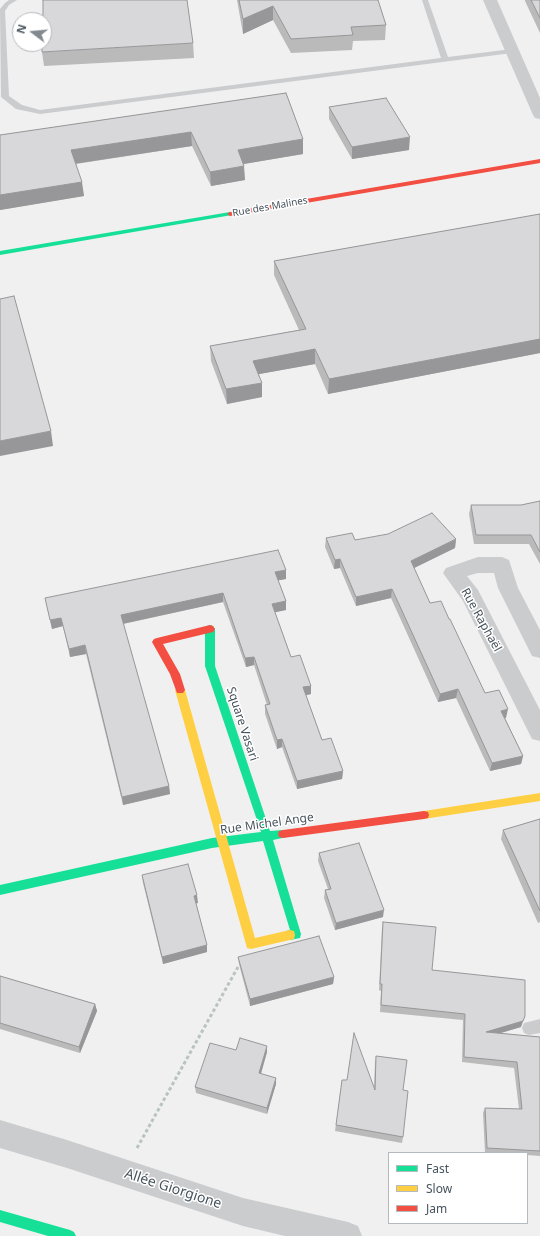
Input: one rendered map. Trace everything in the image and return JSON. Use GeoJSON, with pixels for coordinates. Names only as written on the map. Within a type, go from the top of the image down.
{"type":"FeatureCollection","features":[{"type":"Feature","properties":{"kind":"street"},"geometry":{"type":"LineString","coordinates":[[490,0],[540,115]]}},
{"type":"Feature","properties":{"kind":"street","name":"Rue des Malines"},"geometry":{"type":"LineString","coordinates":[[0,253],[540,161]]}},
{"type":"Feature","properties":{"kind":"street","name":"Rue Raphaël"},"geometry":{"type":"LineString","coordinates":[[540,650],[508,588],[502,565],[478,565],[453,573],[471,596],[540,732]]}},
{"type":"Feature","properties":{"kind":"street","name":"Square Vasari"},"geometry":{"type":"LineString","coordinates":[[210,629],[210,666],[267,836],[296,934],[251,944],[174,674],[157,642],[210,629]]}},
{"type":"Feature","properties":{"kind":"street","name":"Rue Michel Ange"},"geometry":{"type":"LineString","coordinates":[[0,890],[221,842],[463,810],[540,797]]}},
{"type":"Feature","properties":{"kind":"street","name":"Allée Giorgione"},"geometry":{"type":"LineString","coordinates":[[0,1134],[123,1172],[243,1212],[348,1236]]}},
{"type":"Feature","properties":{"kind":"street"},"geometry":{"type":"LineString","coordinates":[[0,1216],[70,1236]]}},
{"type":"Feature","properties":{"kind":"lane"},"geometry":{"type":"LineString","coordinates":[[14,0],[7,4],[2,11],[4,97],[19,107],[40,112],[512,51]]}},
{"type":"Feature","properties":{"kind":"lane"},"geometry":{"type":"LineString","coordinates":[[425,0],[446,59]]}},
{"type":"Feature","properties":{"kind":"path"},"geometry":{"type":"LineString","coordinates":[[123,1172],[251,944]]}},
{"type":"Feature","properties":{"kind":"building"},"geometry":{"type":"Polygon","coordinates":[[[43,0],[187,0],[193,43],[52,51],[52,12],[43,12],[43,0]]]}},
{"type":"Feature","properties":{"kind":"building"},"geometry":{"type":"Polygon","coordinates":[[[239,0],[378,0],[386,25],[351,27],[353,35],[291,39],[273,6],[243,19],[239,0]]]}},
{"type":"Feature","properties":{"kind":"building"},"geometry":{"type":"Polygon","coordinates":[[[531,0],[540,0],[540,18],[531,0]]]}},
{"type":"Feature","properties":{"kind":"building"},"geometry":{"type":"Polygon","coordinates":[[[286,93],[303,139],[238,150],[244,166],[210,172],[191,132],[71,150],[82,182],[0,195],[0,135],[286,93]]]}},
{"type":"Feature","properties":{"kind":"building"},"geometry":{"type":"Polygon","coordinates":[[[386,98],[410,137],[352,147],[329,107],[386,98]]]}},
{"type":"Feature","properties":{"kind":"building"},"geometry":{"type":"Polygon","coordinates":[[[540,214],[540,339],[329,379],[315,349],[253,361],[262,383],[226,389],[210,346],[306,329],[274,261],[540,214]]]}},
{"type":"Feature","properties":{"kind":"building"},"geometry":{"type":"Polygon","coordinates":[[[14,296],[51,431],[0,441],[0,299],[14,296]]]}},
{"type":"Feature","properties":{"kind":"building"},"geometry":{"type":"Polygon","coordinates":[[[540,501],[540,552],[531,535],[476,535],[471,505],[521,505],[540,501]]]}},
{"type":"Feature","properties":{"kind":"building"},"geometry":{"type":"Polygon","coordinates":[[[432,513],[456,539],[411,561],[430,603],[441,601],[485,693],[499,690],[508,709],[501,711],[523,756],[492,763],[458,689],[440,694],[392,589],[356,597],[340,559],[335,560],[326,538],[352,533],[355,540],[388,534],[432,513]]]}},
{"type":"Feature","properties":{"kind":"building"},"geometry":{"type":"Polygon","coordinates":[[[278,550],[286,570],[275,572],[286,601],[272,604],[291,657],[300,655],[311,686],[303,687],[322,740],[331,738],[343,771],[297,781],[282,739],[277,740],[265,705],[270,704],[254,657],[245,658],[223,593],[121,615],[169,786],[122,797],[85,645],[69,649],[61,618],[50,620],[45,598],[278,550]]]}},
{"type":"Feature","properties":{"kind":"building"},"geometry":{"type":"Polygon","coordinates":[[[540,819],[540,911],[503,830],[540,819]]]}},
{"type":"Feature","properties":{"kind":"building"},"geometry":{"type":"Polygon","coordinates":[[[359,843],[384,910],[336,923],[325,890],[331,889],[319,853],[359,843]]]}},
{"type":"Feature","properties":{"kind":"building"},"geometry":{"type":"Polygon","coordinates":[[[188,864],[197,895],[194,896],[207,945],[162,957],[142,875],[188,864]]]}},
{"type":"Feature","properties":{"kind":"building"},"geometry":{"type":"Polygon","coordinates":[[[383,922],[436,927],[432,970],[525,980],[525,1016],[523,1021],[486,1032],[540,1037],[540,1151],[487,1148],[485,1108],[522,1109],[517,1062],[464,1057],[465,1014],[381,1005],[382,984],[380,984],[383,922]]]}},
{"type":"Feature","properties":{"kind":"building"},"geometry":{"type":"Polygon","coordinates":[[[319,936],[334,977],[250,999],[238,957],[319,936]]]}},
{"type":"Feature","properties":{"kind":"building"},"geometry":{"type":"Polygon","coordinates":[[[0,976],[95,1004],[79,1047],[0,1023],[0,976]]]}},
{"type":"Feature","properties":{"kind":"building"},"geometry":{"type":"Polygon","coordinates":[[[354,1033],[375,1090],[376,1056],[407,1060],[403,1090],[408,1091],[403,1137],[336,1125],[342,1080],[347,1080],[354,1033]]]}},
{"type":"Feature","properties":{"kind":"building"},"geometry":{"type":"Polygon","coordinates":[[[240,1038],[267,1046],[259,1073],[276,1078],[267,1108],[195,1087],[210,1043],[236,1050],[240,1038]]]}},
{"type":"Feature","properties":{"kind":"traffic: fast"},"geometry":{"type":"LineString","coordinates":[[0,253],[230,214]]}},
{"type":"Feature","properties":{"kind":"traffic: fast"},"geometry":{"type":"LineString","coordinates":[[210,629],[210,666],[267,836],[296,934],[290,935]]}},
{"type":"Feature","properties":{"kind":"traffic: fast"},"geometry":{"type":"LineString","coordinates":[[0,890],[212,843],[283,834]]}},
{"type":"Feature","properties":{"kind":"traffic: fast"},"geometry":{"type":"LineString","coordinates":[[0,1216],[70,1236]]}},
{"type":"Feature","properties":{"kind":"traffic: slow"},"geometry":{"type":"LineString","coordinates":[[180,690],[251,944],[290,935]]}},
{"type":"Feature","properties":{"kind":"traffic: slow"},"geometry":{"type":"LineString","coordinates":[[424,815],[540,797]]}},
{"type":"Feature","properties":{"kind":"traffic: jam"},"geometry":{"type":"LineString","coordinates":[[230,214],[540,161]]}},
{"type":"Feature","properties":{"kind":"traffic: jam"},"geometry":{"type":"LineString","coordinates":[[180,690],[175,674],[157,642],[210,629]]}},
{"type":"Feature","properties":{"kind":"traffic: jam"},"geometry":{"type":"LineString","coordinates":[[283,834],[424,815]]}}]}
